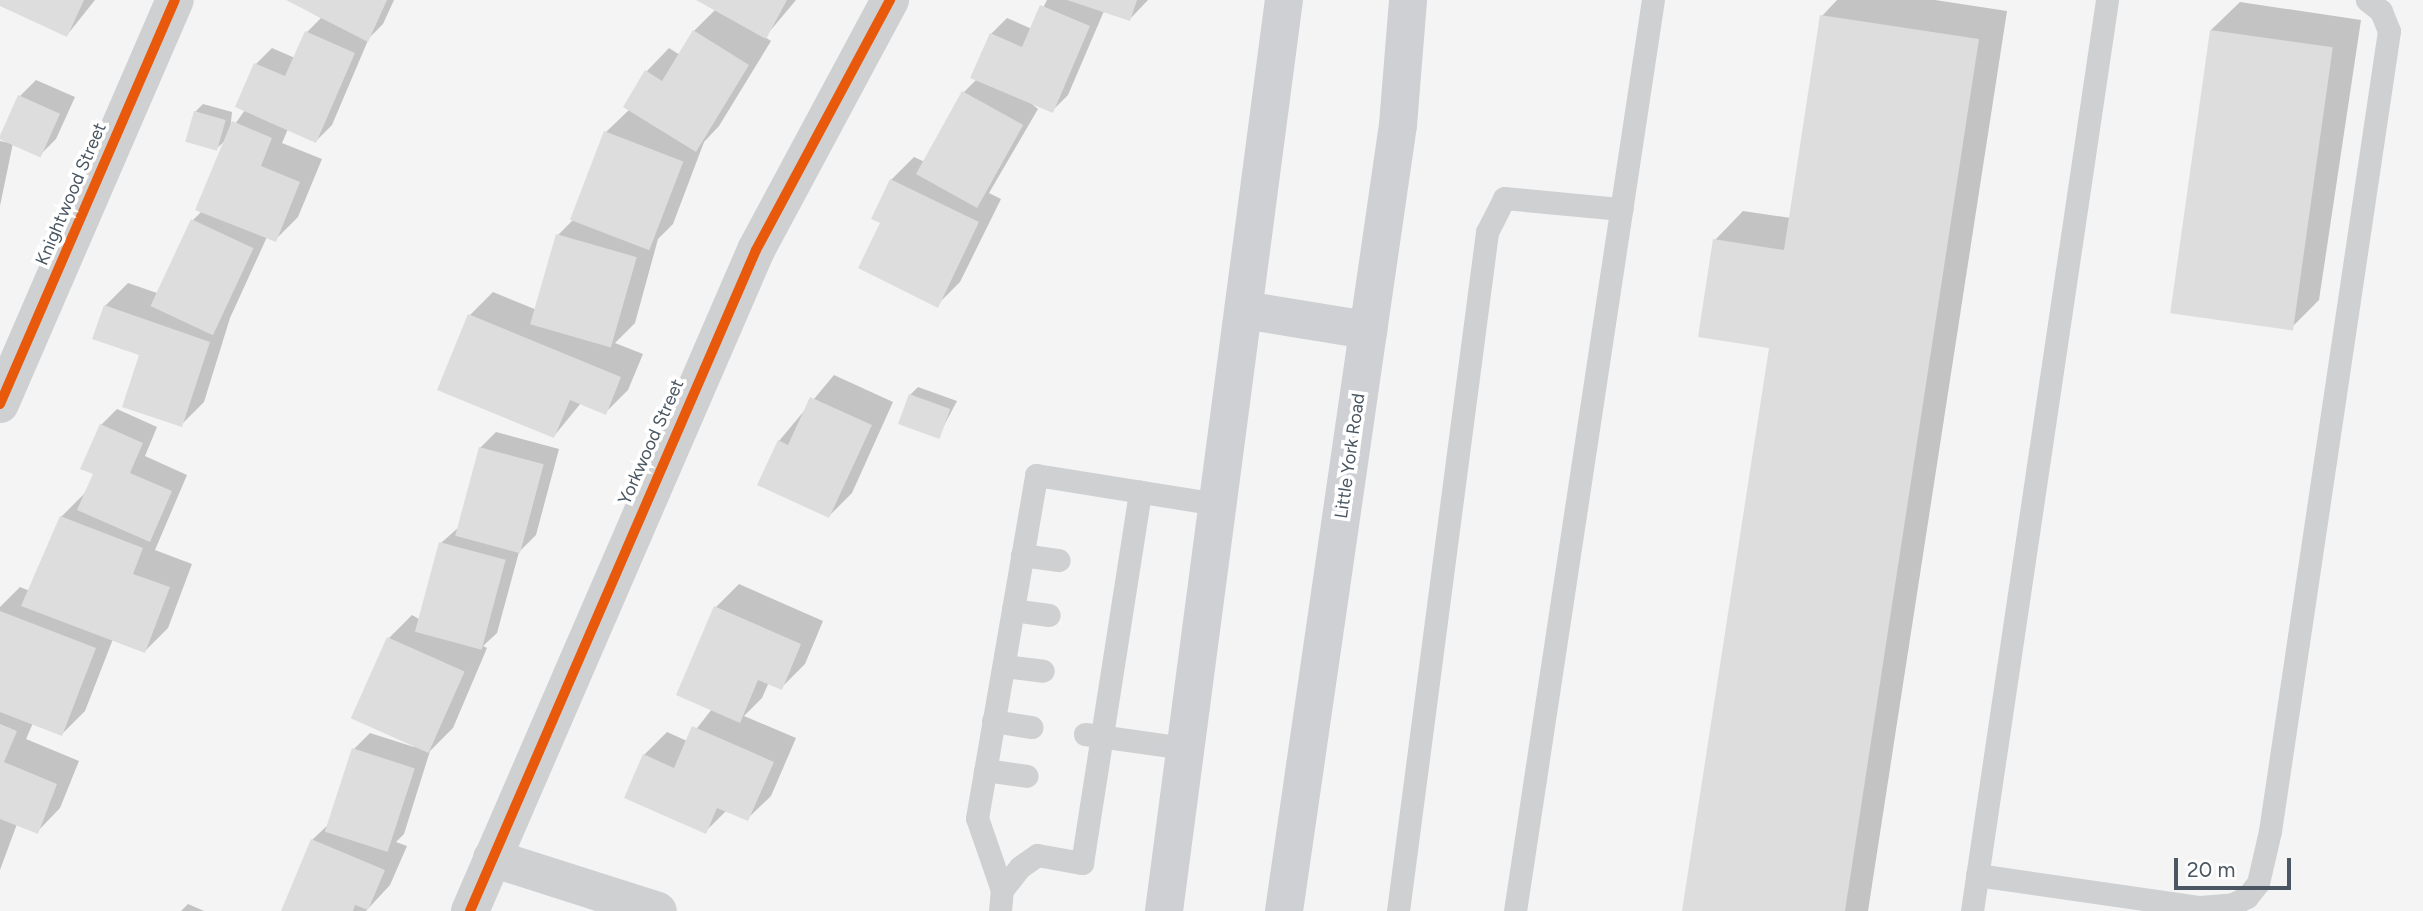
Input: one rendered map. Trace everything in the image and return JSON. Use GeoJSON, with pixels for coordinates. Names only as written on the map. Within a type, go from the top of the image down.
{"type":"FeatureCollection","features":[{"type":"Feature","properties":{"kind":"main road"},"geometry":{"type":"LineString","coordinates":[[1164,911],[1284,0]]}},
{"type":"Feature","properties":{"kind":"main road","name":"Little York Road"},"geometry":{"type":"LineString","coordinates":[[1284,911],[1398,125],[1408,0]]}},
{"type":"Feature","properties":{"kind":"main road"},"geometry":{"type":"LineString","coordinates":[[1244,310],[1368,330]]}},
{"type":"Feature","properties":{"kind":"street","name":"Knightwood Street"},"geometry":{"type":"LineString","coordinates":[[0,404],[8,362],[175,0]]}},
{"type":"Feature","properties":{"kind":"street","name":"Yorkwood Street"},"geometry":{"type":"LineString","coordinates":[[470,911],[756,250],[890,0]]}},
{"type":"Feature","properties":{"kind":"street"},"geometry":{"type":"LineString","coordinates":[[492,858],[658,911]]}},
{"type":"Feature","properties":{"kind":"lane"},"geometry":{"type":"LineString","coordinates":[[1515,911],[1653,0]]}},
{"type":"Feature","properties":{"kind":"lane"},"geometry":{"type":"LineString","coordinates":[[1972,911],[2108,0]]}},
{"type":"Feature","properties":{"kind":"lane"},"geometry":{"type":"LineString","coordinates":[[1977,875],[2200,907],[2233,904],[2247,897],[2258,883],[2270,831],[2389,31],[2381,11],[2367,0]]}},
{"type":"Feature","properties":{"kind":"lane"},"geometry":{"type":"LineString","coordinates":[[1398,911],[1487,232],[1504,198],[1621,209]]}},
{"type":"Feature","properties":{"kind":"lane"},"geometry":{"type":"LineString","coordinates":[[1001,901],[977,818],[1036,475],[1219,504]]}},
{"type":"Feature","properties":{"kind":"lane"},"geometry":{"type":"LineString","coordinates":[[1001,901],[1020,867],[1037,855],[1082,863],[1085,783],[1103,678],[1109,623],[1118,569],[1140,491]]}},
{"type":"Feature","properties":{"kind":"lane"},"geometry":{"type":"LineString","coordinates":[[1022,555],[1059,560]]}},
{"type":"Feature","properties":{"kind":"lane"},"geometry":{"type":"LineString","coordinates":[[1013,610],[1049,615]]}},
{"type":"Feature","properties":{"kind":"lane"},"geometry":{"type":"LineString","coordinates":[[1003,666],[1043,671]]}},
{"type":"Feature","properties":{"kind":"lane"},"geometry":{"type":"LineString","coordinates":[[993,721],[1032,727]]}},
{"type":"Feature","properties":{"kind":"lane"},"geometry":{"type":"LineString","coordinates":[[1094,735],[1185,748]]}},
{"type":"Feature","properties":{"kind":"lane"},"geometry":{"type":"LineString","coordinates":[[985,770],[1027,776]]}},
{"type":"Feature","properties":{"kind":"building"},"geometry":{"type":"Polygon","coordinates":[[[0,0],[84,0],[67,37],[0,6],[0,0]]]}},
{"type":"Feature","properties":{"kind":"building"},"geometry":{"type":"Polygon","coordinates":[[[286,0],[387,0],[368,42],[286,0]]]}},
{"type":"Feature","properties":{"kind":"building"},"geometry":{"type":"Polygon","coordinates":[[[696,0],[787,0],[766,39],[696,0]]]}},
{"type":"Feature","properties":{"kind":"building"},"geometry":{"type":"Polygon","coordinates":[[[1067,0],[1137,0],[1130,21],[1067,0]]]}},
{"type":"Feature","properties":{"kind":"building"},"geometry":{"type":"Polygon","coordinates":[[[1040,5],[1090,26],[1053,113],[970,78],[990,33],[1022,47],[1040,5]]]}},
{"type":"Feature","properties":{"kind":"building"},"geometry":{"type":"Polygon","coordinates":[[[1820,15],[1979,39],[1845,911],[1682,911],[1769,348],[1698,337],[1713,239],[1784,250],[1820,15]]]}},
{"type":"Feature","properties":{"kind":"building"},"geometry":{"type":"Polygon","coordinates":[[[693,30],[749,65],[696,152],[623,107],[645,70],[662,81],[693,30]]]}},
{"type":"Feature","properties":{"kind":"building"},"geometry":{"type":"Polygon","coordinates":[[[2210,30],[2333,47],[2293,330],[2170,313],[2210,30]]]}},
{"type":"Feature","properties":{"kind":"building"},"geometry":{"type":"Polygon","coordinates":[[[305,31],[355,53],[316,143],[235,107],[254,63],[285,76],[305,31]]]}},
{"type":"Feature","properties":{"kind":"building"},"geometry":{"type":"Polygon","coordinates":[[[962,91],[1023,125],[977,208],[916,174],[962,91]]]}},
{"type":"Feature","properties":{"kind":"building"},"geometry":{"type":"Polygon","coordinates":[[[18,95],[60,114],[40,158],[0,140],[18,95]]]}},
{"type":"Feature","properties":{"kind":"building"},"geometry":{"type":"Polygon","coordinates":[[[194,111],[226,120],[217,151],[185,142],[194,111]]]}},
{"type":"Feature","properties":{"kind":"building"},"geometry":{"type":"Polygon","coordinates":[[[232,121],[272,138],[261,166],[300,182],[276,242],[195,210],[232,121]]]}},
{"type":"Feature","properties":{"kind":"building"},"geometry":{"type":"Polygon","coordinates":[[[604,131],[683,161],[649,250],[570,220],[604,131]]]}},
{"type":"Feature","properties":{"kind":"building"},"geometry":{"type":"Polygon","coordinates":[[[890,179],[979,222],[938,308],[858,268],[880,223],[871,219],[890,179]]]}},
{"type":"Feature","properties":{"kind":"building"},"geometry":{"type":"Polygon","coordinates":[[[191,219],[254,248],[213,335],[150,306],[191,219]]]}},
{"type":"Feature","properties":{"kind":"building"},"geometry":{"type":"Polygon","coordinates":[[[556,234],[637,257],[611,348],[530,324],[556,234]]]}},
{"type":"Feature","properties":{"kind":"building"},"geometry":{"type":"Polygon","coordinates":[[[104,305],[210,342],[182,427],[122,407],[139,355],[92,339],[104,305]]]}},
{"type":"Feature","properties":{"kind":"building"},"geometry":{"type":"Polygon","coordinates":[[[468,314],[621,377],[606,415],[570,400],[554,438],[437,390],[468,314]]]}},
{"type":"Feature","properties":{"kind":"building"},"geometry":{"type":"Polygon","coordinates":[[[909,394],[950,409],[939,439],[898,424],[909,394]]]}},
{"type":"Feature","properties":{"kind":"building"},"geometry":{"type":"Polygon","coordinates":[[[810,397],[872,425],[829,518],[757,485],[778,440],[788,445],[810,397]]]}},
{"type":"Feature","properties":{"kind":"building"},"geometry":{"type":"Polygon","coordinates":[[[100,424],[143,443],[130,473],[172,491],[150,542],[77,510],[93,474],[80,469],[100,424]]]}},
{"type":"Feature","properties":{"kind":"building"},"geometry":{"type":"Polygon","coordinates":[[[479,447],[544,464],[520,553],[455,536],[479,447]]]}},
{"type":"Feature","properties":{"kind":"building"},"geometry":{"type":"Polygon","coordinates":[[[60,516],[143,548],[133,574],[170,587],[145,653],[21,606],[60,516]]]}},
{"type":"Feature","properties":{"kind":"building"},"geometry":{"type":"Polygon","coordinates":[[[439,542],[506,560],[482,650],[415,632],[439,542]]]}},
{"type":"Feature","properties":{"kind":"building"},"geometry":{"type":"Polygon","coordinates":[[[714,606],[801,644],[782,690],[758,680],[740,723],[676,695],[714,606]]]}},
{"type":"Feature","properties":{"kind":"building"},"geometry":{"type":"Polygon","coordinates":[[[0,611],[96,648],[62,736],[0,712],[0,611]]]}},
{"type":"Feature","properties":{"kind":"building"},"geometry":{"type":"Polygon","coordinates":[[[387,637],[465,672],[428,753],[351,718],[387,637]]]}},
{"type":"Feature","properties":{"kind":"building"},"geometry":{"type":"Polygon","coordinates":[[[0,724],[17,731],[4,762],[57,784],[38,834],[0,819],[0,724]]]}},
{"type":"Feature","properties":{"kind":"building"},"geometry":{"type":"Polygon","coordinates":[[[692,726],[774,762],[748,821],[717,808],[706,834],[624,798],[643,754],[674,768],[692,726]]]}},
{"type":"Feature","properties":{"kind":"building"},"geometry":{"type":"Polygon","coordinates":[[[352,748],[415,768],[388,852],[325,832],[352,748]]]}},
{"type":"Feature","properties":{"kind":"building"},"geometry":{"type":"Polygon","coordinates":[[[311,839],[385,870],[368,910],[355,905],[353,911],[281,911],[311,839]]]}},
{"type":"Feature","properties":{"kind":"cycle path"},"geometry":{"type":"LineString","coordinates":[[0,404],[175,0]]}},
{"type":"Feature","properties":{"kind":"cycle path"},"geometry":{"type":"LineString","coordinates":[[470,911],[756,250],[890,0]]}}]}
